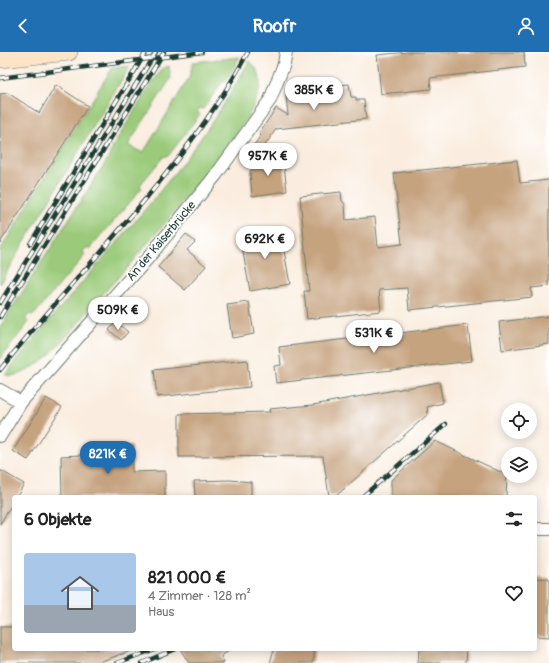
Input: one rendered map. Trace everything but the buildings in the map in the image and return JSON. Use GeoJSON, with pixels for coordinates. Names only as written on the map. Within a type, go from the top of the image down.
{"type":"FeatureCollection","features":[{"type":"Feature","properties":{"kind":"main road"},"geometry":{"type":"LineString","coordinates":[[0,59],[69,52]]}},
{"type":"Feature","properties":{"kind":"street","name":"An der Kaiserbrücke"},"geometry":{"type":"LineString","coordinates":[[0,436],[21,402],[148,258],[216,175],[270,100],[284,64],[286,52]]}},
{"type":"Feature","properties":{"kind":"street"},"geometry":{"type":"LineString","coordinates":[[0,390],[21,402]]}},
{"type":"Feature","properties":{"kind":"street"},"geometry":{"type":"LineString","coordinates":[[537,529],[549,529]]}},
{"type":"Feature","properties":{"kind":"green space"},"geometry":{"type":"Polygon","coordinates":[[[240,57],[225,82],[223,81],[203,109],[200,108],[197,112],[200,114],[169,155],[163,157],[140,185],[142,188],[90,249],[87,247],[82,253],[85,255],[33,316],[30,314],[25,319],[29,322],[0,359],[0,327],[110,155],[113,146],[148,89],[163,68],[169,66],[171,78],[128,145],[143,153],[189,78],[193,62],[240,57]]]}},
{"type":"Feature","properties":{"kind":"green space"},"geometry":{"type":"Polygon","coordinates":[[[249,61],[259,74],[259,91],[249,115],[223,152],[147,245],[58,346],[42,361],[27,371],[16,375],[5,375],[36,336],[166,184],[196,145],[224,104],[249,61]]]}},
{"type":"Feature","properties":{"kind":"green space"},"geometry":{"type":"Polygon","coordinates":[[[130,66],[0,284],[0,250],[112,68],[130,66]]]}},
{"type":"Feature","properties":{"kind":"railway"},"geometry":{"type":"LineString","coordinates":[[30,244],[146,52]]}},
{"type":"Feature","properties":{"kind":"railway"},"geometry":{"type":"LineString","coordinates":[[0,303],[156,52]]}},
{"type":"Feature","properties":{"kind":"railway"},"geometry":{"type":"LineString","coordinates":[[0,317],[164,52]]}},
{"type":"Feature","properties":{"kind":"railway"},"geometry":{"type":"LineString","coordinates":[[0,78],[202,52]]}},
{"type":"Feature","properties":{"kind":"railway"},"geometry":{"type":"LineString","coordinates":[[0,370],[132,216],[164,176],[195,136],[223,95],[248,52]]}},
{"type":"Feature","properties":{"kind":"railway"},"geometry":{"type":"LineString","coordinates":[[364,495],[446,424]]}},
{"type":"Feature","properties":{"kind":"railway"},"geometry":{"type":"LineString","coordinates":[[117,663],[150,651]]}},
{"type":"Feature","properties":{"kind":"railway"},"geometry":{"type":"LineString","coordinates":[[142,663],[170,651]]}}]}
